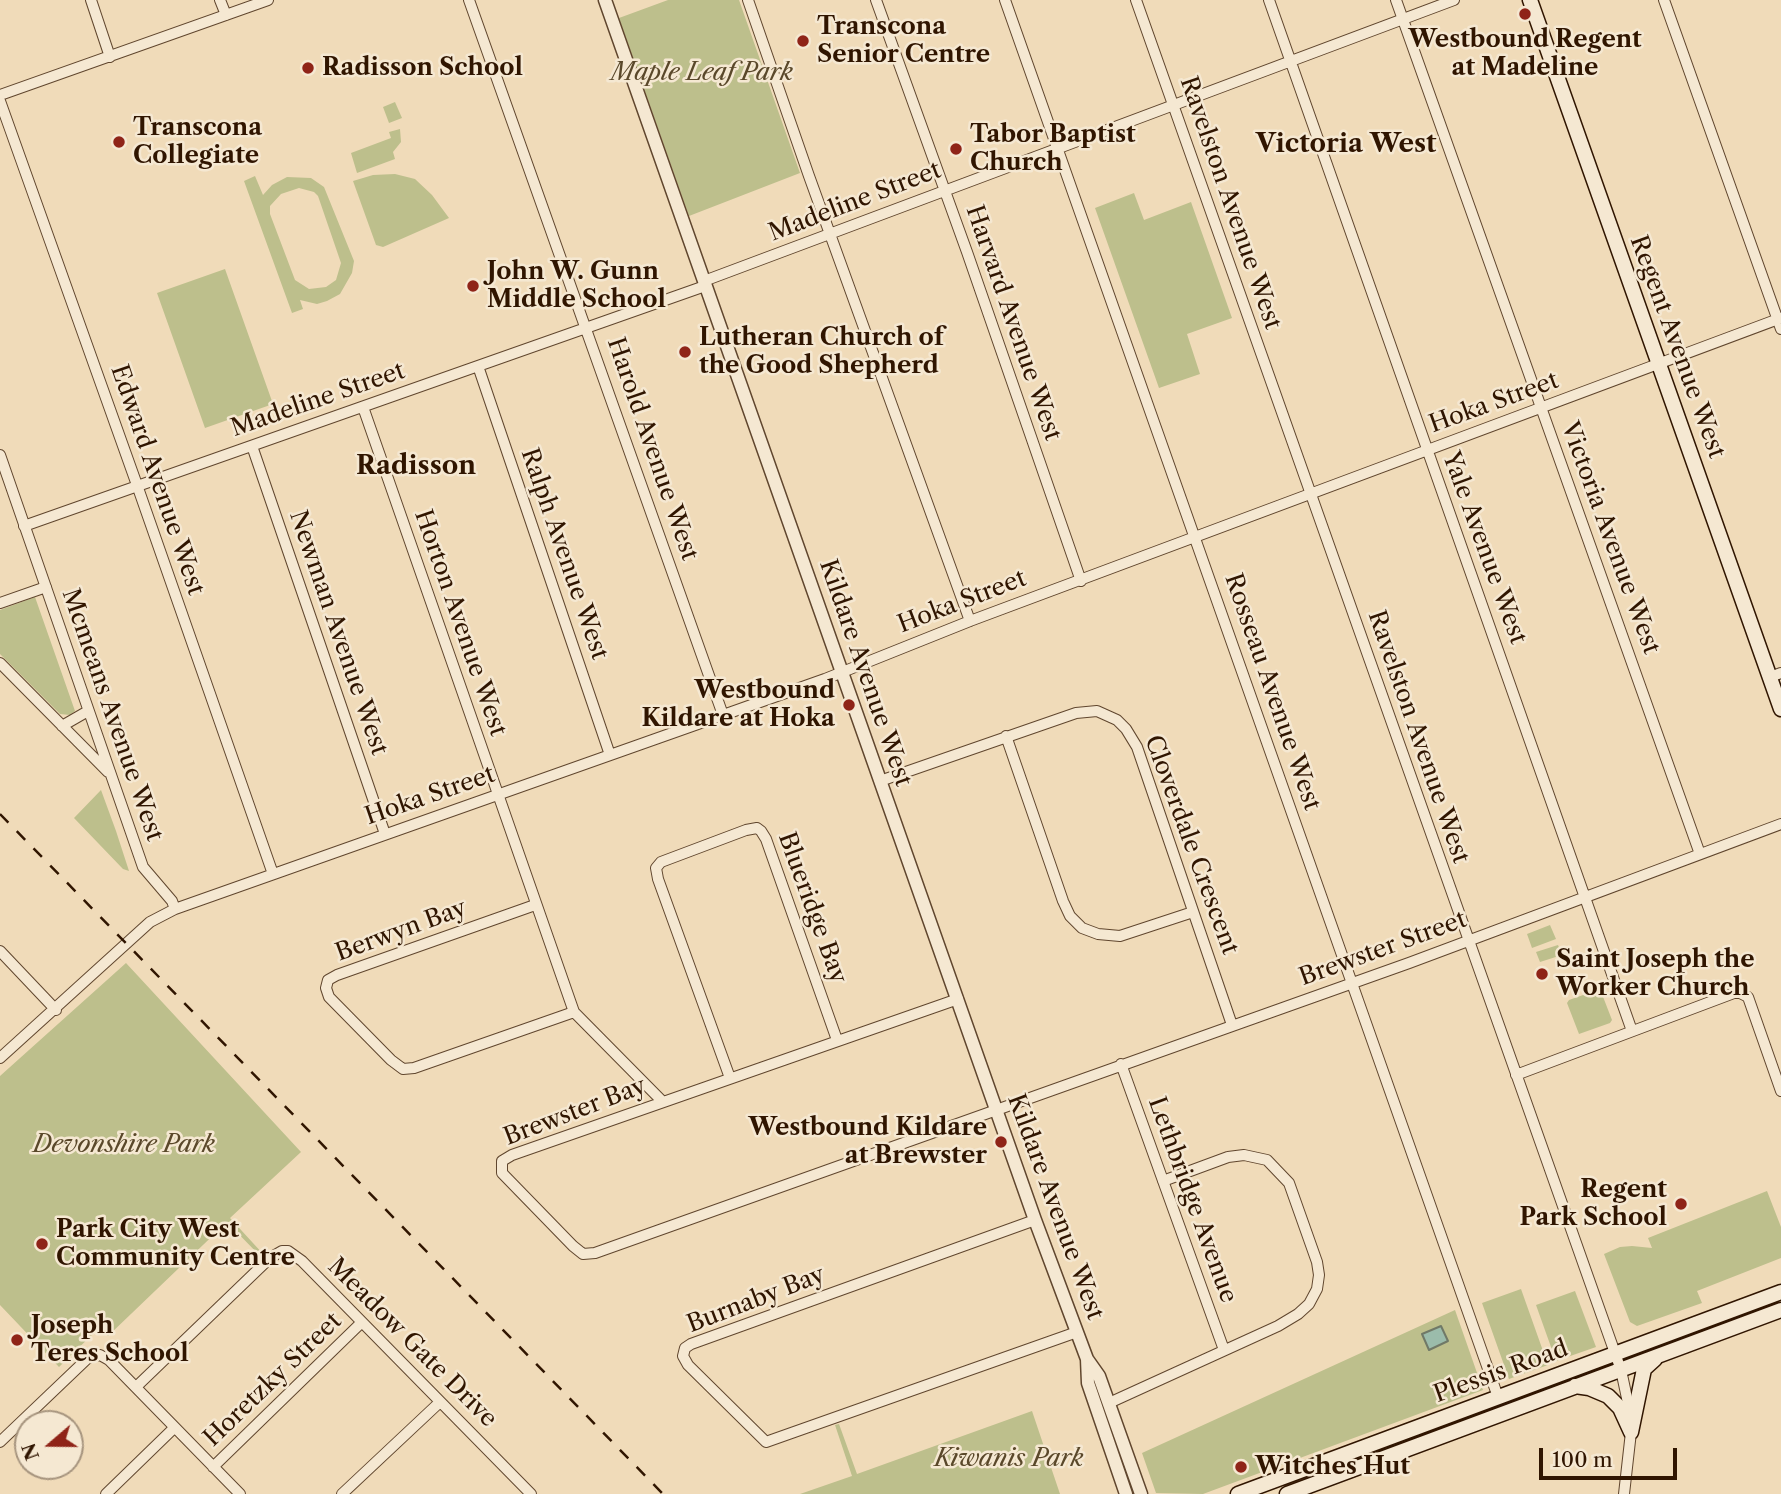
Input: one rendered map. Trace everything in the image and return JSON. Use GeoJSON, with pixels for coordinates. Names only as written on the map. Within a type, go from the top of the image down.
{"type":"FeatureCollection","features":[{"type":"Feature","properties":{"kind":"main road","name":"Regent Avenue West"},"geometry":{"type":"LineString","coordinates":[[1530,0],[1660,364],[1776,675],[1781,709]]}},
{"type":"Feature","properties":{"kind":"main road","name":"Plessis Road"},"geometry":{"type":"LineString","coordinates":[[1238,1494],[1781,1292]]}},
{"type":"Feature","properties":{"kind":"main road","name":"Plessis Road"},"geometry":{"type":"LineString","coordinates":[[1287,1494],[1781,1310]]}},
{"type":"Feature","properties":{"kind":"main road"},"geometry":{"type":"LineString","coordinates":[[1632,1432],[1644,1369],[1658,1357]]}},
{"type":"Feature","properties":{"kind":"main road"},"geometry":{"type":"LineString","coordinates":[[1573,1386],[1589,1388],[1608,1396],[1620,1408],[1632,1432]]}},
{"type":"Feature","properties":{"kind":"street"},"geometry":{"type":"LineString","coordinates":[[90,0],[110,57]]}},
{"type":"Feature","properties":{"kind":"street"},"geometry":{"type":"LineString","coordinates":[[220,0],[226,15]]}},
{"type":"Feature","properties":{"kind":"street"},"geometry":{"type":"LineString","coordinates":[[0,95],[268,0]]}},
{"type":"Feature","properties":{"kind":"street","name":"Harold Avenue West"},"geometry":{"type":"LineString","coordinates":[[469,0],[723,715]]}},
{"type":"Feature","properties":{"kind":"street","name":"Kildare Avenue West"},"geometry":{"type":"LineString","coordinates":[[605,0],[1035,1220],[1087,1359],[1099,1376],[1141,1494]]}},
{"type":"Feature","properties":{"kind":"street"},"geometry":{"type":"LineString","coordinates":[[748,0],[970,621]]}},
{"type":"Feature","properties":{"kind":"street","name":"Harvard Avenue West"},"geometry":{"type":"LineString","coordinates":[[876,0],[1081,580]]}},
{"type":"Feature","properties":{"kind":"street","name":"Rosseau Avenue West"},"geometry":{"type":"LineString","coordinates":[[1005,0],[1498,1397]]}},
{"type":"Feature","properties":{"kind":"street","name":"Ravelston Avenue West"},"geometry":{"type":"LineString","coordinates":[[1136,0],[1621,1370],[1632,1432],[1624,1494]]}},
{"type":"Feature","properties":{"kind":"street","name":"Yale Avenue West"},"geometry":{"type":"LineString","coordinates":[[1269,0],[1632,1031]]}},
{"type":"Feature","properties":{"kind":"street","name":"Victoria Avenue West"},"geometry":{"type":"LineString","coordinates":[[1396,0],[1700,854]]}},
{"type":"Feature","properties":{"kind":"street","name":"Madeline Street"},"geometry":{"type":"LineString","coordinates":[[24,526],[587,328],[1454,0]]}},
{"type":"Feature","properties":{"kind":"street"},"geometry":{"type":"LineString","coordinates":[[1664,0],[1780,322]]}},
{"type":"Feature","properties":{"kind":"street","name":"Edward Avenue West"},"geometry":{"type":"LineString","coordinates":[[0,101],[273,874]]}},
{"type":"Feature","properties":{"kind":"street","name":"Hoka Street"},"geometry":{"type":"LineString","coordinates":[[0,1058],[150,922],[175,909],[723,715],[1541,408],[1780,322]]}},
{"type":"Feature","properties":{"kind":"street","name":"Ralph Avenue West"},"geometry":{"type":"LineString","coordinates":[[478,366],[610,755]]}},
{"type":"Feature","properties":{"kind":"street","name":"Horton Avenue West"},"geometry":{"type":"LineString","coordinates":[[363,407],[574,1012],[662,1101]]}},
{"type":"Feature","properties":{"kind":"street","name":"Newman Avenue West"},"geometry":{"type":"LineString","coordinates":[[252,446],[385,834]]}},
{"type":"Feature","properties":{"kind":"street"},"geometry":{"type":"LineString","coordinates":[[1,461],[24,526]]}},
{"type":"Feature","properties":{"kind":"street","name":"Mcmeans Avenue West"},"geometry":{"type":"LineString","coordinates":[[24,526],[143,867],[172,901],[175,909]]}},
{"type":"Feature","properties":{"kind":"street"},"geometry":{"type":"LineString","coordinates":[[0,603],[46,587]]}},
{"type":"Feature","properties":{"kind":"street"},"geometry":{"type":"LineString","coordinates":[[0,663],[111,775]]}},
{"type":"Feature","properties":{"kind":"street","name":"Cloverdale Crescent"},"geometry":{"type":"LineString","coordinates":[[880,781],[1087,710],[1097,711],[1116,720],[1126,729],[1137,747],[1232,1025]]}},
{"type":"Feature","properties":{"kind":"street"},"geometry":{"type":"LineString","coordinates":[[62,726],[88,711]]}},
{"type":"Feature","properties":{"kind":"street"},"geometry":{"type":"LineString","coordinates":[[1006,736],[1063,901],[1070,916],[1082,928],[1098,934],[1120,936],[1193,912]]}},
{"type":"Feature","properties":{"kind":"street","name":"Brewster Street"},"geometry":{"type":"LineString","coordinates":[[997,1109],[1351,984],[1781,824]]}},
{"type":"Feature","properties":{"kind":"street","name":"Blueridge Bay"},"geometry":{"type":"LineString","coordinates":[[730,1078],[656,868],[668,859],[746,830],[757,828],[766,839],[837,1041]]}},
{"type":"Feature","properties":{"kind":"street","name":"Berwyn Bay"},"geometry":{"type":"LineString","coordinates":[[535,905],[337,975],[328,980],[326,988],[329,997],[403,1069],[414,1068],[574,1012]]}},
{"type":"Feature","properties":{"kind":"street"},"geometry":{"type":"LineString","coordinates":[[0,951],[56,1010]]}},
{"type":"Feature","properties":{"kind":"street"},"geometry":{"type":"LineString","coordinates":[[1516,1075],[1740,993],[1748,998],[1781,1091]]}},
{"type":"Feature","properties":{"kind":"street","name":"Brewster Bay"},"geometry":{"type":"LineString","coordinates":[[958,999],[512,1155],[502,1161],[502,1172],[573,1246],[583,1254],[596,1253],[997,1109]]}},
{"type":"Feature","properties":{"kind":"street","name":"Lethbridge Avenue"},"geometry":{"type":"LineString","coordinates":[[1121,1064],[1224,1350]]}},
{"type":"Feature","properties":{"kind":"street"},"geometry":{"type":"LineString","coordinates":[[1109,1403],[1278,1326],[1309,1304],[1317,1289],[1319,1275],[1312,1246],[1289,1183],[1267,1160],[1244,1155],[1228,1157],[1163,1181]]}},
{"type":"Feature","properties":{"kind":"street","name":"Burnaby Bay"},"geometry":{"type":"LineString","coordinates":[[1035,1220],[691,1344],[685,1348],[683,1356],[688,1365],[766,1443],[1077,1332]]}},
{"type":"Feature","properties":{"kind":"street","name":"Meadow Gate Drive"},"geometry":{"type":"LineString","coordinates":[[136,1387],[267,1261],[282,1251],[288,1251],[302,1262],[531,1494]]}},
{"type":"Feature","properties":{"kind":"street","name":"Horetzky Street"},"geometry":{"type":"LineString","coordinates":[[213,1467],[361,1323]]}},
{"type":"Feature","properties":{"kind":"street"},"geometry":{"type":"LineString","coordinates":[[0,1442],[88,1358],[100,1355],[109,1360],[240,1494]]}},
{"type":"Feature","properties":{"kind":"street","name":"Kildare Avenue West"},"geometry":{"type":"LineString","coordinates":[[1087,1359],[1088,1383],[1126,1494]]}},
{"type":"Feature","properties":{"kind":"street"},"geometry":{"type":"LineString","coordinates":[[342,1494],[440,1402]]}},
{"type":"Feature","properties":{"kind":"street"},"geometry":{"type":"LineString","coordinates":[[106,1494],[174,1428]]}},
{"type":"Feature","properties":{"kind":"green space","name":"Maple Leaf Park"},"geometry":{"type":"Polygon","coordinates":[[[668,0],[739,0],[800,173],[689,216],[619,18],[668,0]]]}},
{"type":"Feature","properties":{"kind":"green space"},"geometry":{"type":"Polygon","coordinates":[[[395,102],[402,118],[389,123],[383,107],[395,102]]]}},
{"type":"Feature","properties":{"kind":"green space"},"geometry":{"type":"Polygon","coordinates":[[[400,129],[401,142],[393,152],[395,159],[357,173],[351,153],[391,138],[389,132],[400,129]]]}},
{"type":"Feature","properties":{"kind":"green space"},"geometry":{"type":"Polygon","coordinates":[[[395,174],[415,179],[432,195],[449,218],[383,247],[376,245],[353,181],[373,175],[395,174]]]}},
{"type":"Feature","properties":{"kind":"green space"},"geometry":{"type":"Polygon","coordinates":[[[255,176],[263,195],[272,185],[287,177],[311,178],[324,187],[354,261],[352,273],[340,294],[317,304],[300,300],[303,309],[292,313],[244,181],[255,176]],[[299,188],[281,194],[270,206],[270,214],[295,280],[309,289],[326,287],[336,280],[341,263],[318,196],[314,192],[299,188]]]}},
{"type":"Feature","properties":{"kind":"green space"},"geometry":{"type":"Polygon","coordinates":[[[1134,193],[1144,220],[1191,202],[1232,318],[1187,334],[1200,374],[1159,388],[1095,208],[1134,193]]]}},
{"type":"Feature","properties":{"kind":"green space"},"geometry":{"type":"Polygon","coordinates":[[[225,269],[273,404],[205,428],[157,293],[225,269]]]}},
{"type":"Feature","properties":{"kind":"green space"},"geometry":{"type":"Polygon","coordinates":[[[35,597],[75,711],[70,715],[60,714],[0,654],[0,610],[35,597]]]}},
{"type":"Feature","properties":{"kind":"green space"},"geometry":{"type":"Polygon","coordinates":[[[101,790],[129,871],[123,869],[74,818],[101,790]]]}},
{"type":"Feature","properties":{"kind":"green space"},"geometry":{"type":"Polygon","coordinates":[[[1550,925],[1556,939],[1532,948],[1527,934],[1550,925]]]}},
{"type":"Feature","properties":{"kind":"green space"},"geometry":{"type":"Polygon","coordinates":[[[1558,945],[1562,955],[1540,962],[1536,952],[1558,945]]]}},
{"type":"Feature","properties":{"kind":"green space","name":"Devonshire Park"},"geometry":{"type":"Polygon","coordinates":[[[126,963],[301,1152],[230,1218],[264,1255],[261,1257],[227,1222],[108,1336],[99,1328],[59,1367],[0,1305],[0,1076],[126,963]]]}},
{"type":"Feature","properties":{"kind":"green space"},"geometry":{"type":"Polygon","coordinates":[[[1600,989],[1612,1020],[1579,1034],[1567,1003],[1600,989]]]}},
{"type":"Feature","properties":{"kind":"green space"},"geometry":{"type":"Polygon","coordinates":[[[1767,1191],[1781,1227],[1781,1258],[1697,1291],[1702,1303],[1637,1326],[1630,1322],[1604,1254],[1620,1247],[1652,1248],[1648,1238],[1767,1191]]]}},
{"type":"Feature","properties":{"kind":"green space"},"geometry":{"type":"Polygon","coordinates":[[[1521,1289],[1548,1365],[1509,1379],[1482,1303],[1521,1289]]]}},
{"type":"Feature","properties":{"kind":"green space"},"geometry":{"type":"Polygon","coordinates":[[[1575,1291],[1596,1347],[1556,1361],[1536,1305],[1575,1291]]]}},
{"type":"Feature","properties":{"kind":"green space"},"geometry":{"type":"Polygon","coordinates":[[[1455,1310],[1483,1390],[1203,1494],[1156,1493],[1142,1453],[1455,1310]]]}},
{"type":"Feature","properties":{"kind":"green space","name":"Kiwanis Park"},"geometry":{"type":"Polygon","coordinates":[[[1032,1411],[1060,1494],[800,1494],[852,1476],[835,1425],[839,1424],[857,1474],[1032,1411]]]}},
{"type":"Feature","properties":{"kind":"shaded area"},"geometry":{"type":"Polygon","coordinates":[[[1441,1326],[1448,1341],[1429,1350],[1422,1334],[1441,1326]]]}},
{"type":"Feature","properties":{"kind":"railway"},"geometry":{"type":"LineString","coordinates":[[0,814],[663,1494]]}},
{"type":"Feature","properties":{"kind":"place","name":"Westbound Regent at Madeline"},"geometry":{"type":"Point","coordinates":[1525,14]}},
{"type":"Feature","properties":{"kind":"place","name":"Transcona Senior Centre"},"geometry":{"type":"Point","coordinates":[803,41]}},
{"type":"Feature","properties":{"kind":"place","name":"Radisson School"},"geometry":{"type":"Point","coordinates":[308,68]}},
{"type":"Feature","properties":{"kind":"place","name":"Transcona Collegiate"},"geometry":{"type":"Point","coordinates":[119,142]}},
{"type":"Feature","properties":{"kind":"place","name":"Tabor Baptist Church"},"geometry":{"type":"Point","coordinates":[956,149]}},
{"type":"Feature","properties":{"kind":"place","name":"John W. Gunn Middle School"},"geometry":{"type":"Point","coordinates":[473,286]}},
{"type":"Feature","properties":{"kind":"place","name":"Lutheran Church of the Good Shepherd"},"geometry":{"type":"Point","coordinates":[685,352]}},
{"type":"Feature","properties":{"kind":"place","name":"Westbound Kildare at Hoka"},"geometry":{"type":"Point","coordinates":[849,705]}},
{"type":"Feature","properties":{"kind":"place","name":"Saint Joseph the Worker Church"},"geometry":{"type":"Point","coordinates":[1542,974]}},
{"type":"Feature","properties":{"kind":"place","name":"Westbound Kildare at Brewster"},"geometry":{"type":"Point","coordinates":[1001,1142]}},
{"type":"Feature","properties":{"kind":"place","name":"Regent Park School"},"geometry":{"type":"Point","coordinates":[1681,1204]}},
{"type":"Feature","properties":{"kind":"place","name":"Park City West Community Centre"},"geometry":{"type":"Point","coordinates":[42,1244]}},
{"type":"Feature","properties":{"kind":"place","name":"Joseph Teres School"},"geometry":{"type":"Point","coordinates":[17,1340]}},
{"type":"Feature","properties":{"kind":"place","name":"Witches Hut"},"geometry":{"type":"Point","coordinates":[1241,1467]}},
{"type":"Feature","properties":{"kind":"district","name":"Victoria West"},"geometry":{"type":"Point","coordinates":[1346,144]}},
{"type":"Feature","properties":{"kind":"district","name":"Radisson"},"geometry":{"type":"Point","coordinates":[416,466]}}]}
